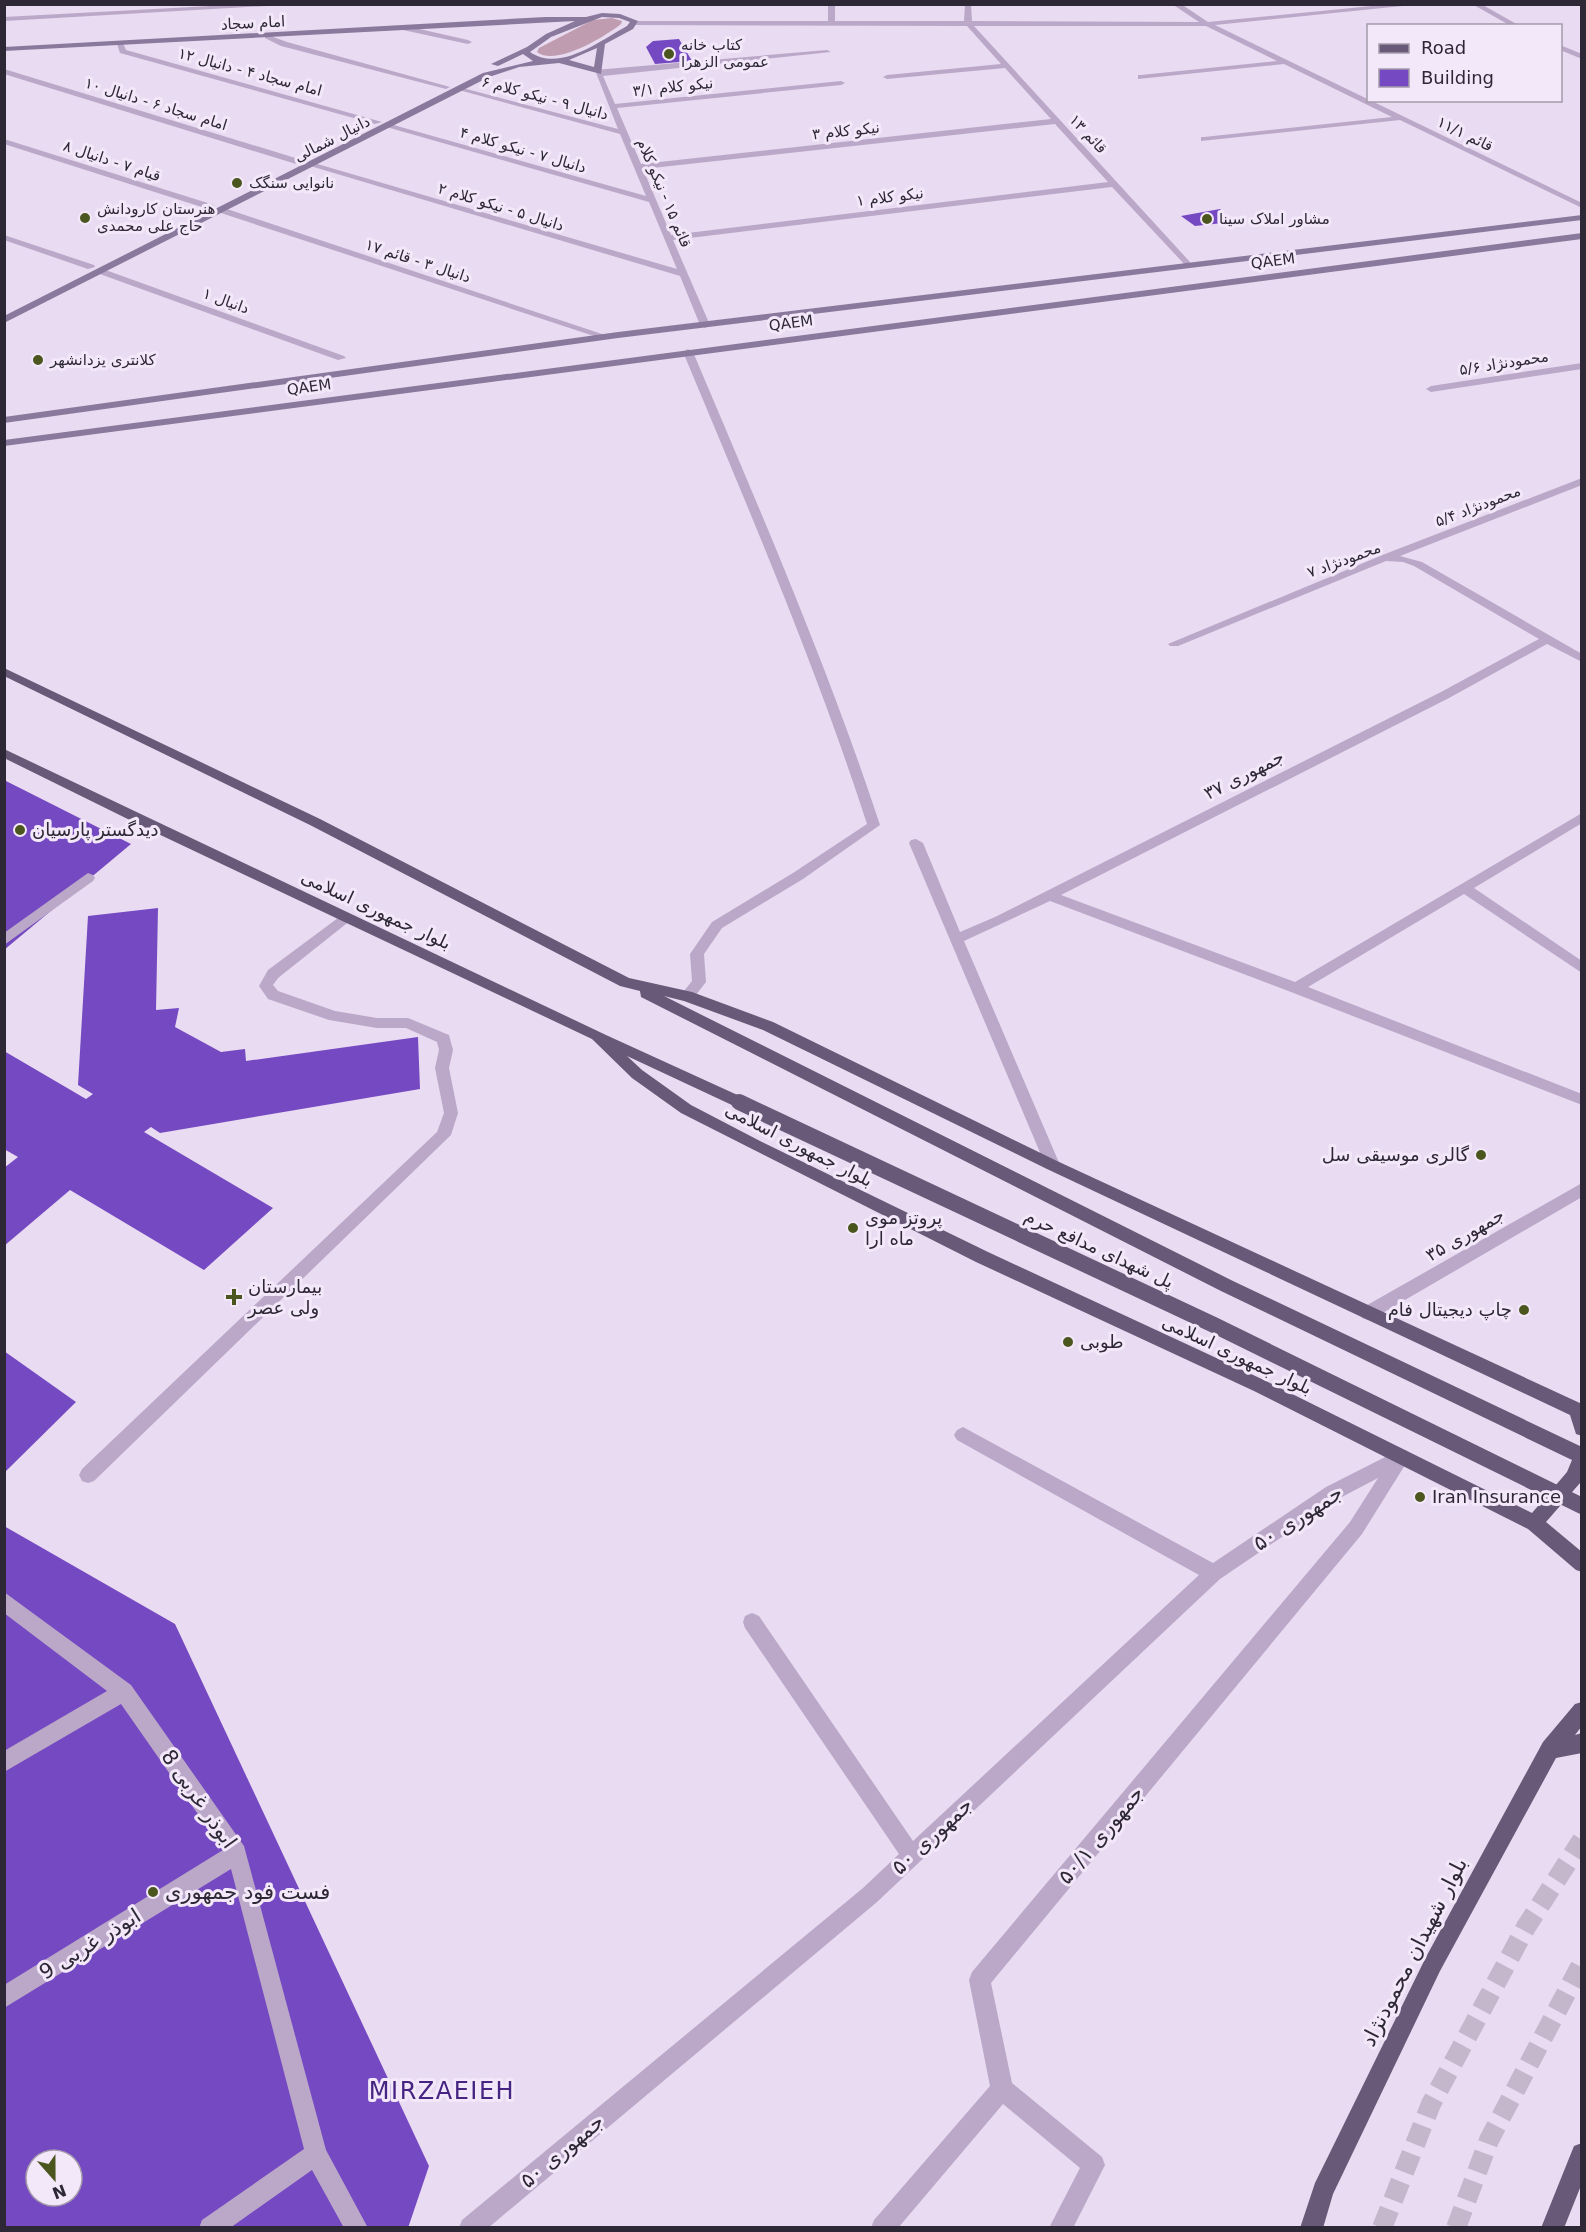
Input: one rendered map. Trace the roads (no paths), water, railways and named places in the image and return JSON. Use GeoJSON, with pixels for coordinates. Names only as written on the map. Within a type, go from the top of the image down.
{"type":"FeatureCollection","features":[{"type":"Feature","properties":{"kind":"main road"},"geometry":{"type":"LineString","coordinates":[[554,61],[573,57],[630,27],[631,20],[611,4]]}},
{"type":"Feature","properties":{"kind":"main road","name":"امام سجاد"},"geometry":{"type":"LineString","coordinates":[[4,49],[504,23],[602,15],[631,20]]}},
{"type":"Feature","properties":{"kind":"main road","name":"دانیال شمالی"},"geometry":{"type":"LineString","coordinates":[[4,311],[221,210],[311,165],[446,87],[528,49],[588,16]]}},
{"type":"Feature","properties":{"kind":"main road","name":"امام سجاد"},"geometry":{"type":"LineString","coordinates":[[504,23],[533,31],[537,42]]}},
{"type":"Feature","properties":{"kind":"main road"},"geometry":{"type":"LineString","coordinates":[[599,73],[598,58],[602,42]]}},
{"type":"Feature","properties":{"kind":"main road"},"geometry":{"type":"LineString","coordinates":[[528,49],[526,53],[530,57],[589,67],[599,73]]}},
{"type":"Feature","properties":{"kind":"main road","name":"دانیال شمالی"},"geometry":{"type":"LineString","coordinates":[[4,320],[211,207],[299,162],[502,69],[554,61]]}},
{"type":"Feature","properties":{"kind":"main road"},"geometry":{"type":"LineString","coordinates":[[211,207],[221,210]]}},
{"type":"Feature","properties":{"kind":"main road","name":"QAEM"},"geometry":{"type":"LineString","coordinates":[[4,443],[688,352],[712,336],[1187,264],[1581,217]]}},
{"type":"Feature","properties":{"kind":"main road","name":"QAEM"},"geometry":{"type":"LineString","coordinates":[[4,420],[606,337],[712,336],[1581,236]]}},
{"type":"Feature","properties":{"kind":"main road"},"geometry":{"type":"LineString","coordinates":[[4,671],[315,822],[626,982],[687,996],[768,1026],[1052,1165],[1580,1412],[1581,1429]]}},
{"type":"Feature","properties":{"kind":"main road","name":"بلوار جمهوری اسلامی"},"geometry":{"type":"LineString","coordinates":[[4,753],[597,1035],[637,1074],[686,1109],[982,1257],[1260,1386],[1533,1523],[1581,1564]]}},
{"type":"Feature","properties":{"kind":"main road","name":"پل شهدای مدافع حرم"},"geometry":{"type":"LineString","coordinates":[[626,982],[1227,1286],[1581,1456]]}},
{"type":"Feature","properties":{"kind":"main road","name":"پل شهدای مدافع حرم"},"geometry":{"type":"LineString","coordinates":[[597,1035],[1214,1325],[1581,1506]]}},
{"type":"Feature","properties":{"kind":"main road"},"geometry":{"type":"LineString","coordinates":[[1533,1523],[1574,1477],[1581,1456]]}},
{"type":"Feature","properties":{"kind":"main road","name":"بلوار شهیدان محمودنژاد"},"geometry":{"type":"LineString","coordinates":[[1311,2228],[1323,2191],[1433,1964],[1550,1749],[1581,1711]]}},
{"type":"Feature","properties":{"kind":"main road"},"geometry":{"type":"LineString","coordinates":[[1550,1749],[1581,1743]]}},
{"type":"Feature","properties":{"kind":"main road"},"geometry":{"type":"LineString","coordinates":[[1552,2228],[1581,2154]]}},
{"type":"Feature","properties":{"kind":"street"},"geometry":{"type":"LineString","coordinates":[[4,19],[298,4]]}},
{"type":"Feature","properties":{"kind":"street"},"geometry":{"type":"LineString","coordinates":[[831,23],[832,4]]}},
{"type":"Feature","properties":{"kind":"street"},"geometry":{"type":"LineString","coordinates":[[968,4],[968,23]]}},
{"type":"Feature","properties":{"kind":"street","name":"قائم ۱۱/۱"},"geometry":{"type":"LineString","coordinates":[[1175,4],[1207,24],[1367,101]]}},
{"type":"Feature","properties":{"kind":"street"},"geometry":{"type":"LineString","coordinates":[[631,20],[1207,24],[1419,4]]}},
{"type":"Feature","properties":{"kind":"street"},"geometry":{"type":"LineString","coordinates":[[1475,4],[1513,24]]}},
{"type":"Feature","properties":{"kind":"street","name":"قائم ۱۳"},"geometry":{"type":"LineString","coordinates":[[968,23],[1187,264]]}},
{"type":"Feature","properties":{"kind":"street"},"geometry":{"type":"LineString","coordinates":[[406,28],[468,42]]}},
{"type":"Feature","properties":{"kind":"street"},"geometry":{"type":"LineString","coordinates":[[268,36],[284,45],[446,87]]}},
{"type":"Feature","properties":{"kind":"street","name":"امام سجاد ۴ - دانیال ۱۲"},"geometry":{"type":"LineString","coordinates":[[119,43],[123,51],[383,124]]}},
{"type":"Feature","properties":{"kind":"street"},"geometry":{"type":"LineString","coordinates":[[1562,48],[1581,57]]}},
{"type":"Feature","properties":{"kind":"street"},"geometry":{"type":"LineString","coordinates":[[599,73],[827,52]]}},
{"type":"Feature","properties":{"kind":"street"},"geometry":{"type":"LineString","coordinates":[[1141,77],[1286,62]]}},
{"type":"Feature","properties":{"kind":"street"},"geometry":{"type":"LineString","coordinates":[[887,77],[1005,66]]}},
{"type":"Feature","properties":{"kind":"street","name":"امام سجاد ۶ - دانیال ۱۰"},"geometry":{"type":"LineString","coordinates":[[4,71],[299,162]]}},
{"type":"Feature","properties":{"kind":"street","name":"قائم ۱۵ - نیکو کلام"},"geometry":{"type":"LineString","coordinates":[[599,73],[683,274],[712,336]]}},
{"type":"Feature","properties":{"kind":"street","name":"نیکو کلام ۳/۱"},"geometry":{"type":"LineString","coordinates":[[614,106],[841,83]]}},
{"type":"Feature","properties":{"kind":"street","name":"دانیال ۹ - نیکو کلام ۶"},"geometry":{"type":"LineString","coordinates":[[459,89],[624,133]]}},
{"type":"Feature","properties":{"kind":"street","name":"قائم ۱۱/۱"},"geometry":{"type":"LineString","coordinates":[[1368,102],[1581,206]]}},
{"type":"Feature","properties":{"kind":"street"},"geometry":{"type":"LineString","coordinates":[[1204,139],[1401,118]]}},
{"type":"Feature","properties":{"kind":"street","name":"نیکو کلام ۳"},"geometry":{"type":"LineString","coordinates":[[638,167],[1057,121]]}},
{"type":"Feature","properties":{"kind":"street","name":"دانیال ۷ - نیکو کلام ۴"},"geometry":{"type":"LineString","coordinates":[[383,124],[652,200]]}},
{"type":"Feature","properties":{"kind":"street","name":"قیام ۷ - دانیال ۸"},"geometry":{"type":"LineString","coordinates":[[4,141],[211,207]]}},
{"type":"Feature","properties":{"kind":"street","name":"دانیال ۵ - نیکو کلام ۲"},"geometry":{"type":"LineString","coordinates":[[311,165],[683,274]]}},
{"type":"Feature","properties":{"kind":"street","name":"نیکو کلام ۱"},"geometry":{"type":"LineString","coordinates":[[668,238],[1116,184]]}},
{"type":"Feature","properties":{"kind":"street","name":"دانیال ۳ - قائم ۱۷"},"geometry":{"type":"LineString","coordinates":[[221,210],[606,337]]}},
{"type":"Feature","properties":{"kind":"street","name":"دانیال ۱"},"geometry":{"type":"LineString","coordinates":[[4,237],[341,358]]}},
{"type":"Feature","properties":{"kind":"street"},"geometry":{"type":"LineString","coordinates":[[687,996],[699,982],[697,954],[717,925],[798,876],[874,825],[854,761],[789,593],[688,352]]}},
{"type":"Feature","properties":{"kind":"street","name":"محمودنژاد ۵/۶"},"geometry":{"type":"LineString","coordinates":[[1431,389],[1581,366]]}},
{"type":"Feature","properties":{"kind":"street","name":"محمودنژاد ۵/۴"},"geometry":{"type":"LineString","coordinates":[[1385,558],[1581,481]]}},
{"type":"Feature","properties":{"kind":"street","name":"محمودنژاد ۷"},"geometry":{"type":"LineString","coordinates":[[1174,644],[1385,558],[1404,559],[1418,564],[1581,658]]}},
{"type":"Feature","properties":{"kind":"street","name":"جمهوری ۳۷"},"geometry":{"type":"LineString","coordinates":[[956,939],[1048,896],[1445,695],[1547,639]]}},
{"type":"Feature","properties":{"kind":"street"},"geometry":{"type":"LineString","coordinates":[[1296,988],[1581,817]]}},
{"type":"Feature","properties":{"kind":"street"},"geometry":{"type":"LineString","coordinates":[[916,843],[1052,1165]]}},
{"type":"Feature","properties":{"kind":"street"},"geometry":{"type":"LineString","coordinates":[[4,939],[88,878]]}},
{"type":"Feature","properties":{"kind":"street"},"geometry":{"type":"LineString","coordinates":[[1464,887],[1581,968]]}},
{"type":"Feature","properties":{"kind":"street"},"geometry":{"type":"LineString","coordinates":[[1048,896],[1296,988],[1581,1100]]}},
{"type":"Feature","properties":{"kind":"street"},"geometry":{"type":"LineString","coordinates":[[88,1475],[443,1135],[451,1113],[442,1068],[447,1050],[444,1039],[408,1023],[377,1023],[334,1016],[273,995],[266,986],[273,974],[346,917]]}},
{"type":"Feature","properties":{"kind":"street","name":"جمهوری ۳۵"},"geometry":{"type":"LineString","coordinates":[[1368,1313],[1581,1189]]}},
{"type":"Feature","properties":{"kind":"street"},"geometry":{"type":"LineString","coordinates":[[963,1435],[1214,1573]]}},
{"type":"Feature","properties":{"kind":"street","name":"جمهوری ۵۰"},"geometry":{"type":"LineString","coordinates":[[470,2228],[870,1895],[1214,1573],[1332,1493],[1401,1457]]}},
{"type":"Feature","properties":{"kind":"street","name":"جمهوری ۵۰/۱"},"geometry":{"type":"LineString","coordinates":[[1002,2089],[980,1980],[1356,1528],[1401,1457]]}},
{"type":"Feature","properties":{"kind":"street","name":"ابوذر غربی 8"},"geometry":{"type":"LineString","coordinates":[[4,1601],[124,1692],[237,1852],[316,2154],[357,2228]]}},
{"type":"Feature","properties":{"kind":"street"},"geometry":{"type":"LineString","coordinates":[[752,1622],[911,1855]]}},
{"type":"Feature","properties":{"kind":"street"},"geometry":{"type":"LineString","coordinates":[[4,1762],[124,1692]]}},
{"type":"Feature","properties":{"kind":"street","name":"ابوذر غربی 9"},"geometry":{"type":"LineString","coordinates":[[4,1998],[237,1852]]}},
{"type":"Feature","properties":{"kind":"street"},"geometry":{"type":"LineString","coordinates":[[882,2228],[1002,2089],[1095,2165],[1060,2228]]}},
{"type":"Feature","properties":{"kind":"street"},"geometry":{"type":"LineString","coordinates":[[210,2228],[316,2154]]}},
{"type":"Feature","properties":{"kind":"tunnel"},"geometry":{"type":"LineString","coordinates":[[1382,2228],[1431,2104],[1526,1927],[1582,1840]]}},
{"type":"Feature","properties":{"kind":"tunnel"},"geometry":{"type":"LineString","coordinates":[[1456,2228],[1489,2140],[1582,1963]]}},
{"type":"Feature","properties":{"kind":"place","name":"کتاب خانه عمومی الزهرا"},"geometry":{"type":"Point","coordinates":[669,54]}},
{"type":"Feature","properties":{"kind":"place","name":"نانوایی سنگک"},"geometry":{"type":"Point","coordinates":[237,183]}},
{"type":"Feature","properties":{"kind":"place","name":"هنرستان کارودانش حاج علی محمدی"},"geometry":{"type":"Point","coordinates":[85,218]}},
{"type":"Feature","properties":{"kind":"place","name":"مشاور املاک سینا"},"geometry":{"type":"Point","coordinates":[1207,219]}},
{"type":"Feature","properties":{"kind":"place","name":"کلانتری یزدانشهر"},"geometry":{"type":"Point","coordinates":[38,360]}},
{"type":"Feature","properties":{"kind":"place","name":"دیدگستر پارسیان"},"geometry":{"type":"Point","coordinates":[20,830]}},
{"type":"Feature","properties":{"kind":"place","name":"گالری موسیقی سل"},"geometry":{"type":"Point","coordinates":[1481,1155]}},
{"type":"Feature","properties":{"kind":"place","name":"پروتز موی ماه ارا"},"geometry":{"type":"Point","coordinates":[853,1228]}},
{"type":"Feature","properties":{"kind":"place","name":"بیمارستان ولی عصر"},"geometry":{"type":"Point","coordinates":[234,1297]}},
{"type":"Feature","properties":{"kind":"place","name":"چاپ دیجیتال فام"},"geometry":{"type":"Point","coordinates":[1524,1310]}},
{"type":"Feature","properties":{"kind":"place","name":"طوبی"},"geometry":{"type":"Point","coordinates":[1068,1342]}},
{"type":"Feature","properties":{"kind":"place","name":"Iran Insurance"},"geometry":{"type":"Point","coordinates":[1420,1497]}},
{"type":"Feature","properties":{"kind":"place","name":"فست فود جمهوری"},"geometry":{"type":"Point","coordinates":[153,1892]}},
{"type":"Feature","properties":{"kind":"district","name":"MIRZAEIEH"},"geometry":{"type":"Point","coordinates":[442,2091]}}]}
